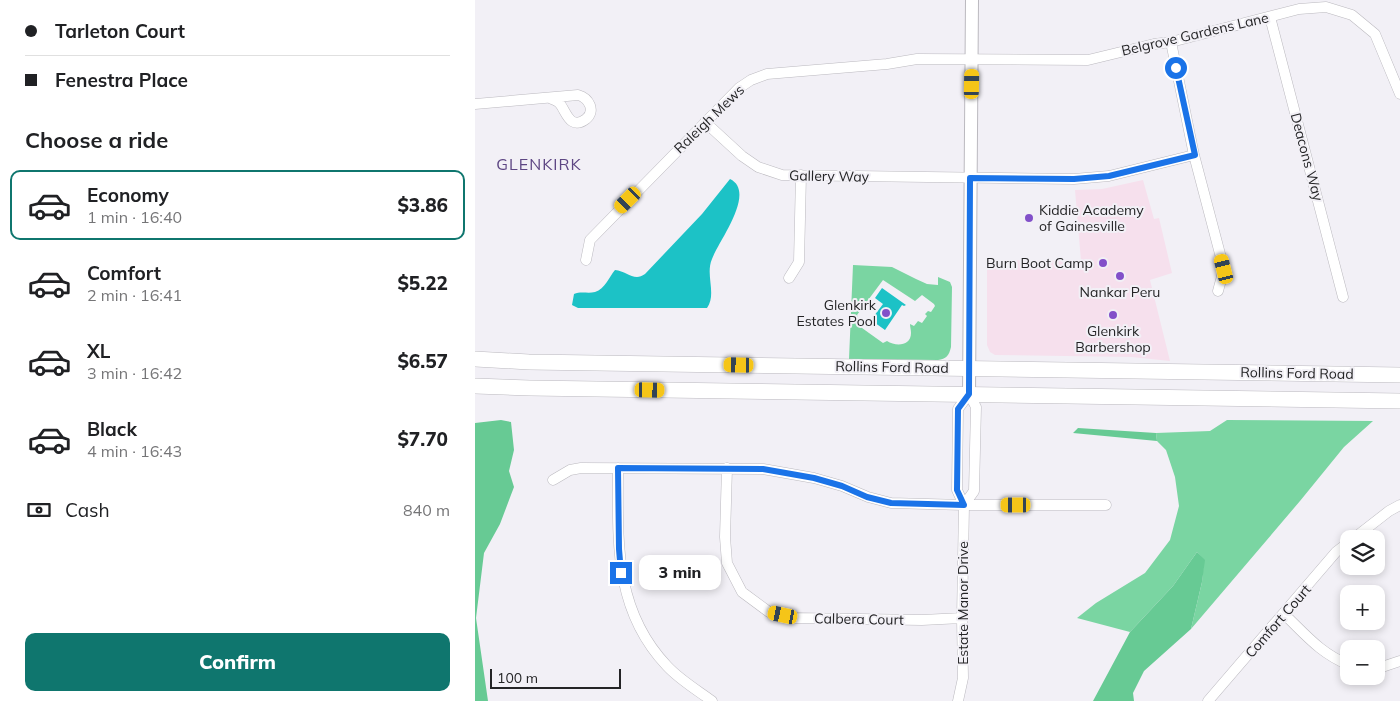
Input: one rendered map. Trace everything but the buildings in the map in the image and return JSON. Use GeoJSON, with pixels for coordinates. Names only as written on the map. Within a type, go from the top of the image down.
{"type":"FeatureCollection","features":[{"type":"Feature","properties":{"kind":"main road","name":"Rollins Ford Road"},"geometry":{"type":"LineString","coordinates":[[475,359],[529,362],[1400,375]]}},
{"type":"Feature","properties":{"kind":"main road","name":"Rollins Ford Road"},"geometry":{"type":"LineString","coordinates":[[475,386],[1400,401]]}},
{"type":"Feature","properties":{"kind":"street","name":"Estate Manor Drive"},"geometry":{"type":"LineString","coordinates":[[964,505],[974,491],[976,407],[969,394],[972,0]]}},
{"type":"Feature","properties":{"kind":"street","name":"Belgrove Gardens Lane"},"geometry":{"type":"LineString","coordinates":[[972,60],[1088,60],[1154,44],[1171,42],[1299,8],[1326,7],[1352,15],[1375,34],[1400,94]]}},
{"type":"Feature","properties":{"kind":"street","name":"Deacons Way"},"geometry":{"type":"LineString","coordinates":[[1270,17],[1343,297]]}},
{"type":"Feature","properties":{"kind":"street"},"geometry":{"type":"LineString","coordinates":[[1171,42],[1195,155],[1224,269],[1218,291]]}},
{"type":"Feature","properties":{"kind":"street","name":"Raleigh Mews"},"geometry":{"type":"LineString","coordinates":[[586,260],[589,240],[739,88],[751,80],[767,74],[895,63],[917,59],[972,60]]}},
{"type":"Feature","properties":{"kind":"street"},"geometry":{"type":"LineString","coordinates":[[475,104],[550,98]]}},
{"type":"Feature","properties":{"kind":"street","name":"Gallery Way"},"geometry":{"type":"LineString","coordinates":[[705,122],[742,156],[758,167],[782,175],[1074,179],[1109,176],[1195,155]]}},
{"type":"Feature","properties":{"kind":"street"},"geometry":{"type":"LineString","coordinates":[[789,278],[799,262],[801,175]]}},
{"type":"Feature","properties":{"kind":"street","name":"Estate Manor Drive"},"geometry":{"type":"LineString","coordinates":[[958,701],[963,678],[964,505],[957,490],[958,409],[969,394]]}},
{"type":"Feature","properties":{"kind":"street"},"geometry":{"type":"LineString","coordinates":[[553,480],[570,470],[581,468],[763,469],[814,478],[842,486],[867,497],[891,503],[1106,506]]}},
{"type":"Feature","properties":{"kind":"street"},"geometry":{"type":"LineString","coordinates":[[618,468],[621,573],[627,599],[637,624],[651,647],[667,667],[712,701]]}},
{"type":"Feature","properties":{"kind":"street","name":"Calbera Court"},"geometry":{"type":"LineString","coordinates":[[727,468],[725,537],[727,563],[742,592],[769,612],[805,618],[921,620],[962,618]]}},
{"type":"Feature","properties":{"kind":"street"},"geometry":{"type":"LineString","coordinates":[[1364,530],[1389,510],[1400,505]]}},
{"type":"Feature","properties":{"kind":"street","name":"Comfort Court"},"geometry":{"type":"LineString","coordinates":[[1208,701],[1340,549]]}},
{"type":"Feature","properties":{"kind":"street"},"geometry":{"type":"LineString","coordinates":[[1284,614],[1317,648],[1340,661]]}},
{"type":"Feature","properties":{"kind":"street"},"geometry":{"type":"LineString","coordinates":[[1385,666],[1400,660]]}},
{"type":"Feature","properties":{"kind":"shaded area"},"geometry":{"type":"Polygon","coordinates":[[[1143,180],[1154,219],[1159,218],[1172,273],[1150,280],[1170,361],[1132,357],[995,355],[990,352],[987,345],[987,260],[1081,261],[1075,190],[1102,189],[1143,180]]]}},
{"type":"Feature","properties":{"kind":"green space"},"geometry":{"type":"Polygon","coordinates":[[[853,265],[892,267],[927,284],[938,285],[938,277],[950,282],[952,287],[951,347],[945,358],[938,360],[849,359],[853,265]],[[883,280],[857,315],[862,328],[883,343],[887,341],[899,345],[909,341],[911,333],[910,324],[914,326],[918,321],[922,323],[927,316],[925,314],[928,311],[931,312],[935,306],[922,295],[915,301],[883,280]]]}},
{"type":"Feature","properties":{"kind":"green space"},"geometry":{"type":"Polygon","coordinates":[[[501,420],[511,422],[514,450],[509,471],[514,487],[500,524],[484,553],[476,618],[488,701],[475,701],[475,423],[501,420]]]}},
{"type":"Feature","properties":{"kind":"green space"},"geometry":{"type":"Polygon","coordinates":[[[1227,420],[1373,421],[1344,447],[1191,629],[1202,582],[1204,560],[1197,552],[1173,586],[1130,632],[1077,618],[1096,603],[1145,573],[1170,540],[1179,506],[1175,477],[1166,450],[1157,441],[1156,433],[1210,431],[1227,420]]]}},
{"type":"Feature","properties":{"kind":"green space"},"geometry":{"type":"Polygon","coordinates":[[[1078,428],[1156,433],[1157,441],[1073,433],[1078,428]]]}},
{"type":"Feature","properties":{"kind":"green space"},"geometry":{"type":"Polygon","coordinates":[[[1197,552],[1205,560],[1191,629],[1144,671],[1133,693],[1134,701],[1093,701],[1130,632],[1173,586],[1197,552]]]}},
{"type":"Feature","properties":{"kind":"water"},"geometry":{"type":"Polygon","coordinates":[[[730,179],[737,185],[739,195],[738,206],[710,265],[711,297],[707,308],[578,308],[572,305],[574,294],[592,293],[598,290],[604,286],[615,270],[634,277],[645,274],[702,214],[730,179]]]}},
{"type":"Feature","properties":{"kind":"water","name":"Glenkirk Estates Pool"},"geometry":{"type":"Polygon","coordinates":[[[882,288],[906,305],[902,305],[885,330],[871,320],[883,304],[875,298],[882,288]]]}},
{"type":"Feature","properties":{"kind":"place","name":"Kiddie Academy of Gainesville"},"geometry":{"type":"Point","coordinates":[1029,218]}},
{"type":"Feature","properties":{"kind":"place","name":"Burn Boot Camp"},"geometry":{"type":"Point","coordinates":[1103,263]}},
{"type":"Feature","properties":{"kind":"place","name":"Nankar Peru"},"geometry":{"type":"Point","coordinates":[1120,276]}},
{"type":"Feature","properties":{"kind":"place","name":"Glenkirk Estates Pool"},"geometry":{"type":"Point","coordinates":[886,313]}},
{"type":"Feature","properties":{"kind":"place","name":"Glenkirk Barbershop"},"geometry":{"type":"Point","coordinates":[1113,315]}},
{"type":"Feature","properties":{"kind":"district","name":"GLENKIRK"},"geometry":{"type":"Point","coordinates":[539,164]}},
{"type":"Feature","properties":{"kind":"route"},"geometry":{"type":"LineString","coordinates":[[621,573],[618,468],[763,469],[814,478],[842,486],[867,497],[891,503],[964,505],[957,490],[958,409],[969,394],[970,178],[1074,179],[1109,176],[1195,155],[1176,68]]}}]}
